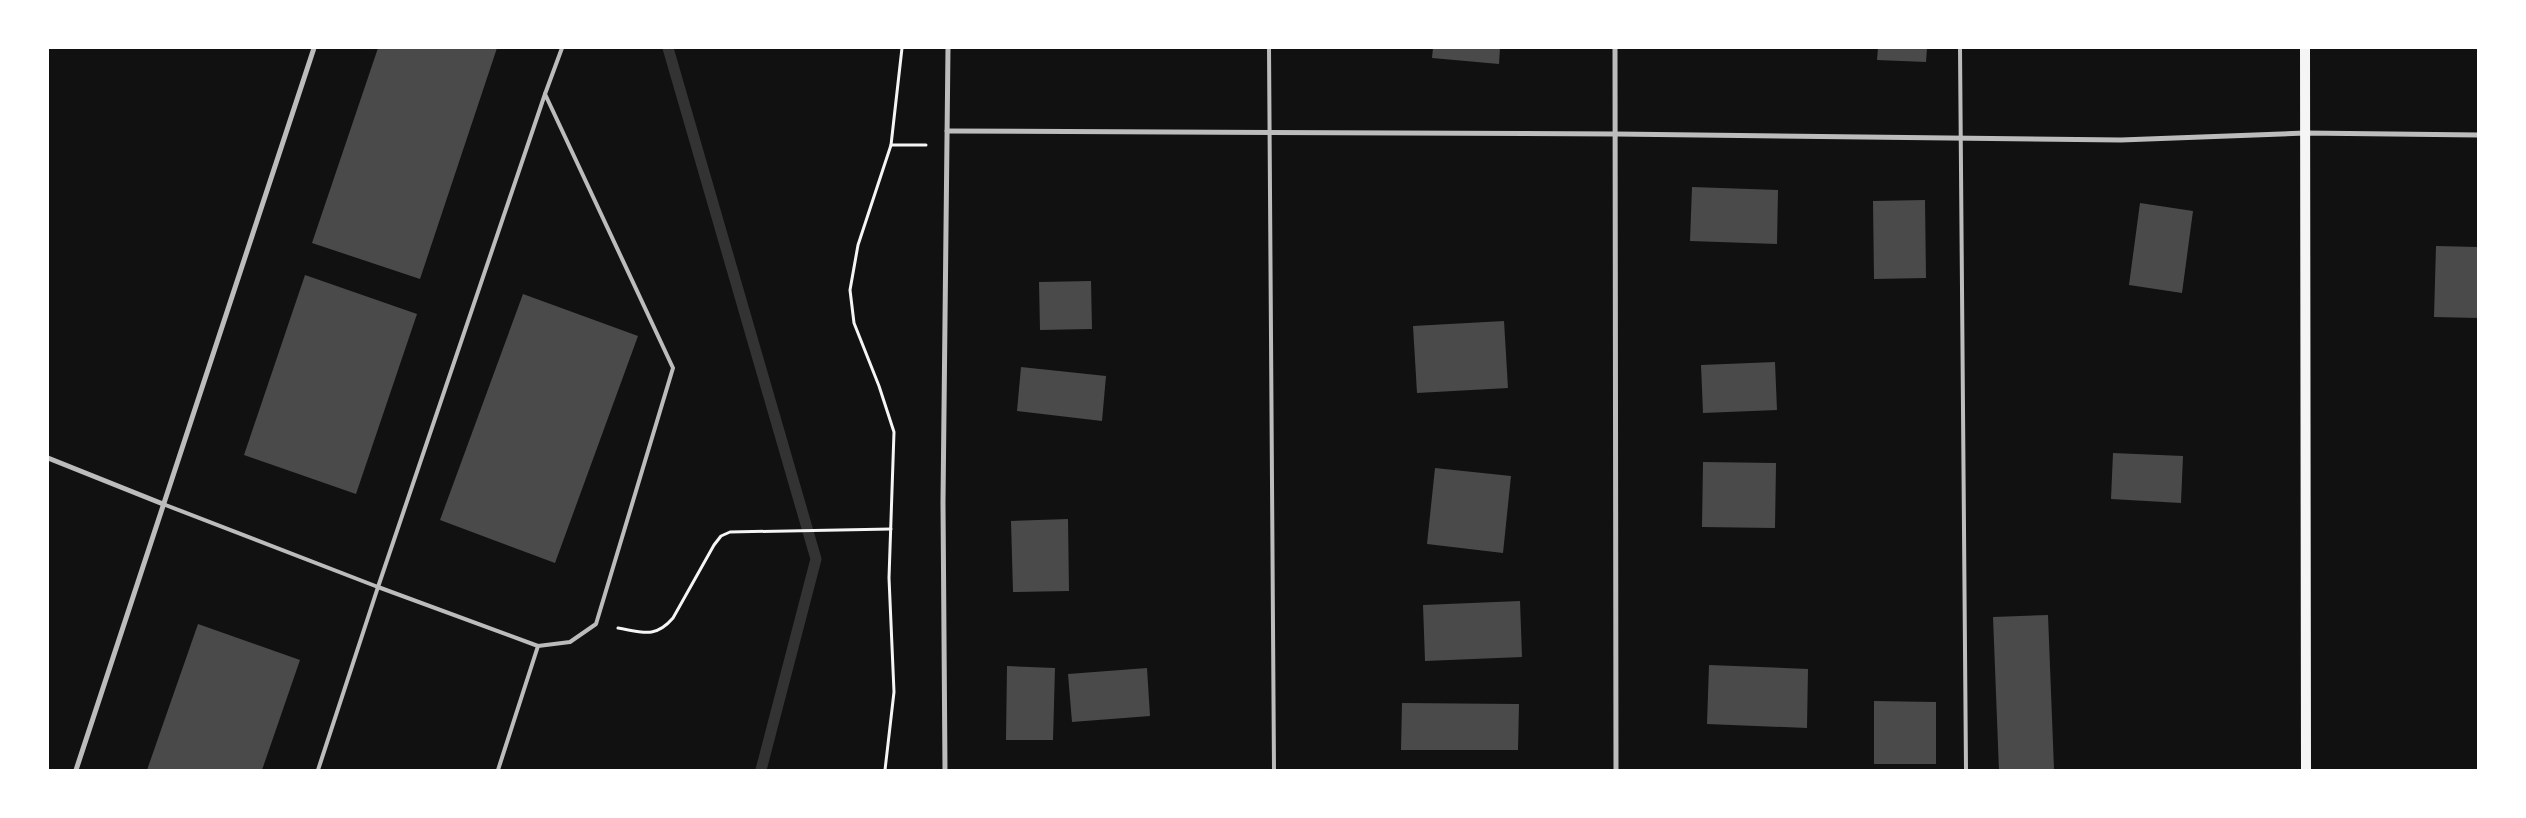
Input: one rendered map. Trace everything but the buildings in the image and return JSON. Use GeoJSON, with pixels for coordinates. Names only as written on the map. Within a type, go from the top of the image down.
{"type":"FeatureCollection","features":[{"type":"Feature","properties":{"kind":"main road"},"geometry":{"type":"LineString","coordinates":[[2305,48],[2306,770]]}},
{"type":"Feature","properties":{"kind":"street"},"geometry":{"type":"LineString","coordinates":[[76,770],[314,48]]}},
{"type":"Feature","properties":{"kind":"street"},"geometry":{"type":"LineString","coordinates":[[944,770],[943,502],[948,48]]}},
{"type":"Feature","properties":{"kind":"street"},"geometry":{"type":"LineString","coordinates":[[1615,48],[1616,770]]}},
{"type":"Feature","properties":{"kind":"street"},"geometry":{"type":"LineString","coordinates":[[947,131],[1616,134],[2121,140],[2305,133],[2478,135]]}},
{"type":"Feature","properties":{"kind":"street"},"geometry":{"type":"LineString","coordinates":[[48,458],[163,504]]}},
{"type":"Feature","properties":{"kind":"lane"},"geometry":{"type":"LineString","coordinates":[[318,770],[378,587],[562,48]]}},
{"type":"Feature","properties":{"kind":"lane"},"geometry":{"type":"LineString","coordinates":[[1269,48],[1274,770]]}},
{"type":"Feature","properties":{"kind":"lane"},"geometry":{"type":"LineString","coordinates":[[1960,48],[1966,770]]}},
{"type":"Feature","properties":{"kind":"lane"},"geometry":{"type":"LineString","coordinates":[[163,504],[538,646],[570,642],[596,624],[673,368],[545,94]]}},
{"type":"Feature","properties":{"kind":"lane"},"geometry":{"type":"LineString","coordinates":[[498,770],[538,646]]}},
{"type":"Feature","properties":{"kind":"path"},"geometry":{"type":"LineString","coordinates":[[885,770],[894,692],[889,578],[894,432],[879,386],[854,323],[850,290],[858,245],[891,145],[902,48]]}},
{"type":"Feature","properties":{"kind":"path"},"geometry":{"type":"LineString","coordinates":[[891,145],[947,146]]}},
{"type":"Feature","properties":{"kind":"path"},"geometry":{"type":"LineString","coordinates":[[596,624],[643,632],[656,632],[666,627],[714,545],[721,536],[730,532],[755,530],[848,531],[891,529]]}},
{"type":"Feature","properties":{"kind":"waterway"},"geometry":{"type":"LineString","coordinates":[[668,48],[816,559],[761,770]]}}]}
